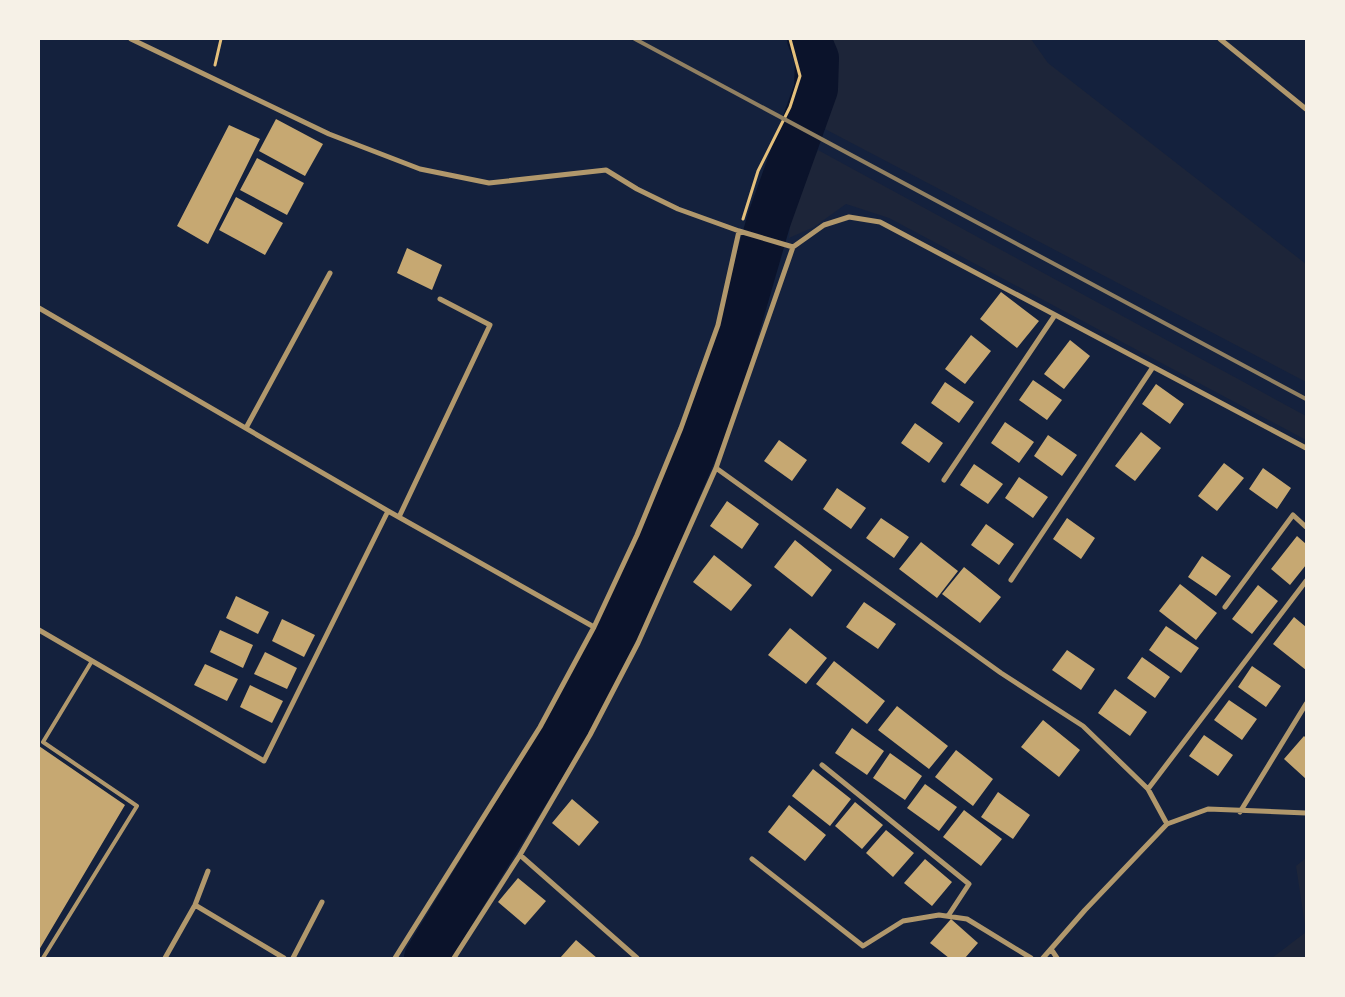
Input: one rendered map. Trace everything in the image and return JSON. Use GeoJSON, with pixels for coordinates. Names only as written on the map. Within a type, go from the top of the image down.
{"type":"FeatureCollection","features":[{"type":"Feature","properties":{"kind":"street"},"geometry":{"type":"LineString","coordinates":[[131,39],[329,134],[420,169],[489,183],[606,170],[637,189],[678,209],[739,231],[793,247]]}},
{"type":"Feature","properties":{"kind":"street"},"geometry":{"type":"LineString","coordinates":[[1220,39],[1306,108]]}},
{"type":"Feature","properties":{"kind":"street"},"geometry":{"type":"LineString","coordinates":[[454,958],[520,855],[590,735],[638,643],[716,468],[793,247],[824,225],[849,216],[880,222],[1306,448]]}},
{"type":"Feature","properties":{"kind":"street"},"geometry":{"type":"LineString","coordinates":[[395,958],[540,727],[594,627],[637,536],[684,418],[718,325],[739,231]]}},
{"type":"Feature","properties":{"kind":"street"},"geometry":{"type":"LineString","coordinates":[[246,428],[330,273]]}},
{"type":"Feature","properties":{"kind":"street"},"geometry":{"type":"LineString","coordinates":[[399,517],[490,325],[440,299]]}},
{"type":"Feature","properties":{"kind":"street"},"geometry":{"type":"LineString","coordinates":[[39,308],[388,511],[594,627]]}},
{"type":"Feature","properties":{"kind":"street"},"geometry":{"type":"LineString","coordinates":[[944,480],[1055,315]]}},
{"type":"Feature","properties":{"kind":"street"},"geometry":{"type":"LineString","coordinates":[[1011,580],[1152,367]]}},
{"type":"Feature","properties":{"kind":"street"},"geometry":{"type":"LineString","coordinates":[[716,468],[1001,673],[1083,726],[1148,789],[1167,824]]}},
{"type":"Feature","properties":{"kind":"street"},"geometry":{"type":"LineString","coordinates":[[39,630],[264,762],[388,511]]}},
{"type":"Feature","properties":{"kind":"street"},"geometry":{"type":"LineString","coordinates":[[1225,606],[1293,515],[1306,527]]}},
{"type":"Feature","properties":{"kind":"street"},"geometry":{"type":"LineString","coordinates":[[1148,789],[1306,581]]}},
{"type":"Feature","properties":{"kind":"street"},"geometry":{"type":"LineString","coordinates":[[1240,812],[1306,704]]}},
{"type":"Feature","properties":{"kind":"street"},"geometry":{"type":"LineString","coordinates":[[822,765],[969,884],[948,916]]}},
{"type":"Feature","properties":{"kind":"street"},"geometry":{"type":"LineString","coordinates":[[1043,958],[1085,910],[1167,824],[1208,809],[1240,812],[1306,813]]}},
{"type":"Feature","properties":{"kind":"street"},"geometry":{"type":"LineString","coordinates":[[520,855],[637,958]]}},
{"type":"Feature","properties":{"kind":"street"},"geometry":{"type":"LineString","coordinates":[[752,859],[862,946],[903,921],[939,915],[967,920],[1031,958]]}},
{"type":"Feature","properties":{"kind":"street"},"geometry":{"type":"LineString","coordinates":[[164,958],[195,905],[208,871]]}},
{"type":"Feature","properties":{"kind":"street"},"geometry":{"type":"LineString","coordinates":[[293,958],[322,902]]}},
{"type":"Feature","properties":{"kind":"street"},"geometry":{"type":"LineString","coordinates":[[195,905],[284,958]]}},
{"type":"Feature","properties":{"kind":"street"},"geometry":{"type":"LineString","coordinates":[[1051,949],[1057,958]]}},
{"type":"Feature","properties":{"kind":"lane"},"geometry":{"type":"LineString","coordinates":[[43,958],[137,806],[43,742],[92,661]]}},
{"type":"Feature","properties":{"kind":"path"},"geometry":{"type":"LineString","coordinates":[[212,78],[221,39]]}},
{"type":"Feature","properties":{"kind":"path"},"geometry":{"type":"LineString","coordinates":[[739,231],[758,170],[790,107],[800,76],[790,39]]}},
{"type":"Feature","properties":{"kind":"shaded area"},"geometry":{"type":"Polygon","coordinates":[[[827,39],[1031,39],[1048,63],[1306,264],[1306,382],[825,129],[834,74],[827,39]]]}},
{"type":"Feature","properties":{"kind":"shaded area"},"geometry":{"type":"Polygon","coordinates":[[[818,150],[1306,416],[1306,440],[889,218],[846,204],[814,227],[789,238],[793,194],[818,150]]]}},
{"type":"Feature","properties":{"kind":"shaded area"},"geometry":{"type":"Polygon","coordinates":[[[1306,858],[1306,932],[1296,866],[1306,858]]]}},
{"type":"Feature","properties":{"kind":"shaded area"},"geometry":{"type":"Polygon","coordinates":[[[1306,932],[1306,958],[1272,958],[1306,932]]]}},
{"type":"Feature","properties":{"kind":"building"},"geometry":{"type":"Polygon","coordinates":[[[276,119],[323,144],[305,176],[259,151],[276,119]]]}},
{"type":"Feature","properties":{"kind":"building"},"geometry":{"type":"Polygon","coordinates":[[[229,125],[260,139],[208,244],[177,226],[229,125]]]}},
{"type":"Feature","properties":{"kind":"building"},"geometry":{"type":"Polygon","coordinates":[[[257,158],[304,183],[287,215],[240,190],[257,158]]]}},
{"type":"Feature","properties":{"kind":"building"},"geometry":{"type":"Polygon","coordinates":[[[236,197],[283,223],[265,255],[219,230],[236,197]]]}},
{"type":"Feature","properties":{"kind":"building"},"geometry":{"type":"Polygon","coordinates":[[[407,248],[442,265],[432,290],[397,273],[407,248]]]}},
{"type":"Feature","properties":{"kind":"building"},"geometry":{"type":"Polygon","coordinates":[[[1001,292],[1039,321],[1017,348],[980,319],[1001,292]]]}},
{"type":"Feature","properties":{"kind":"building"},"geometry":{"type":"Polygon","coordinates":[[[971,335],[991,351],[965,384],[945,369],[971,335]]]}},
{"type":"Feature","properties":{"kind":"building"},"geometry":{"type":"Polygon","coordinates":[[[1070,340],[1090,356],[1064,389],[1044,374],[1070,340]]]}},
{"type":"Feature","properties":{"kind":"building"},"geometry":{"type":"Polygon","coordinates":[[[1033,380],[1062,400],[1047,420],[1019,400],[1033,380]]]}},
{"type":"Feature","properties":{"kind":"building"},"geometry":{"type":"Polygon","coordinates":[[[945,382],[974,402],[959,423],[931,403],[945,382]]]}},
{"type":"Feature","properties":{"kind":"building"},"geometry":{"type":"Polygon","coordinates":[[[1156,384],[1184,404],[1170,424],[1142,404],[1156,384]]]}},
{"type":"Feature","properties":{"kind":"building"},"geometry":{"type":"Polygon","coordinates":[[[1005,422],[1034,442],[1019,463],[991,443],[1005,422]]]}},
{"type":"Feature","properties":{"kind":"building"},"geometry":{"type":"Polygon","coordinates":[[[915,423],[943,443],[929,463],[901,443],[915,423]]]}},
{"type":"Feature","properties":{"kind":"building"},"geometry":{"type":"Polygon","coordinates":[[[1141,432],[1161,448],[1135,481],[1115,466],[1141,432]]]}},
{"type":"Feature","properties":{"kind":"building"},"geometry":{"type":"Polygon","coordinates":[[[1048,435],[1077,455],[1062,476],[1034,456],[1048,435]]]}},
{"type":"Feature","properties":{"kind":"building"},"geometry":{"type":"Polygon","coordinates":[[[779,440],[807,460],[792,481],[764,461],[779,440]]]}},
{"type":"Feature","properties":{"kind":"building"},"geometry":{"type":"Polygon","coordinates":[[[1224,463],[1244,478],[1217,511],[1198,496],[1224,463]]]}},
{"type":"Feature","properties":{"kind":"building"},"geometry":{"type":"Polygon","coordinates":[[[974,464],[1003,484],[988,504],[960,485],[974,464]]]}},
{"type":"Feature","properties":{"kind":"building"},"geometry":{"type":"Polygon","coordinates":[[[1263,468],[1291,488],[1277,509],[1249,489],[1263,468]]]}},
{"type":"Feature","properties":{"kind":"building"},"geometry":{"type":"Polygon","coordinates":[[[1019,477],[1048,497],[1033,518],[1005,498],[1019,477]]]}},
{"type":"Feature","properties":{"kind":"building"},"geometry":{"type":"Polygon","coordinates":[[[837,488],[866,508],[851,529],[823,509],[837,488]]]}},
{"type":"Feature","properties":{"kind":"building"},"geometry":{"type":"Polygon","coordinates":[[[727,501],[759,524],[742,549],[710,526],[727,501]]]}},
{"type":"Feature","properties":{"kind":"building"},"geometry":{"type":"Polygon","coordinates":[[[881,518],[909,537],[894,558],[866,538],[881,518]]]}},
{"type":"Feature","properties":{"kind":"building"},"geometry":{"type":"Polygon","coordinates":[[[1067,518],[1095,538],[1081,559],[1053,539],[1067,518]]]}},
{"type":"Feature","properties":{"kind":"building"},"geometry":{"type":"Polygon","coordinates":[[[986,524],[1014,544],[999,565],[971,545],[986,524]]]}},
{"type":"Feature","properties":{"kind":"building"},"geometry":{"type":"Polygon","coordinates":[[[1297,536],[1306,544],[1306,565],[1290,585],[1271,569],[1297,536]]]}},
{"type":"Feature","properties":{"kind":"building"},"geometry":{"type":"Polygon","coordinates":[[[795,540],[832,570],[812,597],[774,567],[795,540]]]}},
{"type":"Feature","properties":{"kind":"building"},"geometry":{"type":"Polygon","coordinates":[[[921,542],[958,571],[937,598],[899,569],[921,542]]]}},
{"type":"Feature","properties":{"kind":"building"},"geometry":{"type":"Polygon","coordinates":[[[714,555],[752,585],[731,611],[693,582],[714,555]]]}},
{"type":"Feature","properties":{"kind":"building"},"geometry":{"type":"Polygon","coordinates":[[[1202,556],[1231,576],[1216,596],[1188,577],[1202,556]]]}},
{"type":"Feature","properties":{"kind":"building"},"geometry":{"type":"Polygon","coordinates":[[[964,567],[1001,597],[980,623],[942,594],[964,567]]]}},
{"type":"Feature","properties":{"kind":"building"},"geometry":{"type":"Polygon","coordinates":[[[1180,584],[1217,613],[1196,640],[1159,611],[1180,584]]]}},
{"type":"Feature","properties":{"kind":"building"},"geometry":{"type":"Polygon","coordinates":[[[1258,585],[1278,601],[1252,634],[1232,619],[1258,585]]]}},
{"type":"Feature","properties":{"kind":"building"},"geometry":{"type":"Polygon","coordinates":[[[236,596],[269,612],[258,634],[226,618],[236,596]]]}},
{"type":"Feature","properties":{"kind":"building"},"geometry":{"type":"Polygon","coordinates":[[[864,602],[896,624],[878,649],[846,627],[864,602]]]}},
{"type":"Feature","properties":{"kind":"building"},"geometry":{"type":"Polygon","coordinates":[[[1294,617],[1306,627],[1306,670],[1273,644],[1294,617]]]}},
{"type":"Feature","properties":{"kind":"building"},"geometry":{"type":"Polygon","coordinates":[[[282,619],[315,635],[304,657],[272,641],[282,619]]]}},
{"type":"Feature","properties":{"kind":"building"},"geometry":{"type":"Polygon","coordinates":[[[1166,626],[1199,648],[1181,673],[1149,650],[1166,626]]]}},
{"type":"Feature","properties":{"kind":"building"},"geometry":{"type":"Polygon","coordinates":[[[790,628],[827,658],[806,684],[768,655],[790,628]]]}},
{"type":"Feature","properties":{"kind":"building"},"geometry":{"type":"Polygon","coordinates":[[[220,630],[253,645],[243,668],[210,652],[220,630]]]}},
{"type":"Feature","properties":{"kind":"building"},"geometry":{"type":"Polygon","coordinates":[[[1067,650],[1095,669],[1081,690],[1052,670],[1067,650]]]}},
{"type":"Feature","properties":{"kind":"building"},"geometry":{"type":"Polygon","coordinates":[[[265,652],[297,668],[287,689],[254,674],[265,652]]]}},
{"type":"Feature","properties":{"kind":"building"},"geometry":{"type":"Polygon","coordinates":[[[1142,657],[1170,677],[1155,698],[1127,678],[1142,657]]]}},
{"type":"Feature","properties":{"kind":"building"},"geometry":{"type":"Polygon","coordinates":[[[834,661],[885,701],[867,724],[816,684],[834,661]]]}},
{"type":"Feature","properties":{"kind":"building"},"geometry":{"type":"Polygon","coordinates":[[[205,664],[238,679],[227,701],[194,685],[205,664]]]}},
{"type":"Feature","properties":{"kind":"building"},"geometry":{"type":"Polygon","coordinates":[[[1252,666],[1281,686],[1266,707],[1238,687],[1252,666]]]}},
{"type":"Feature","properties":{"kind":"building"},"geometry":{"type":"Polygon","coordinates":[[[250,685],[283,701],[272,723],[240,707],[250,685]]]}},
{"type":"Feature","properties":{"kind":"building"},"geometry":{"type":"Polygon","coordinates":[[[1115,689],[1147,712],[1130,736],[1098,713],[1115,689]]]}},
{"type":"Feature","properties":{"kind":"building"},"geometry":{"type":"Polygon","coordinates":[[[1229,700],[1257,719],[1242,740],[1214,720],[1229,700]]]}},
{"type":"Feature","properties":{"kind":"building"},"geometry":{"type":"Polygon","coordinates":[[[897,706],[948,746],[929,769],[878,730],[897,706]]]}},
{"type":"Feature","properties":{"kind":"building"},"geometry":{"type":"Polygon","coordinates":[[[1043,720],[1080,750],[1059,777],[1021,747],[1043,720]]]}},
{"type":"Feature","properties":{"kind":"building"},"geometry":{"type":"Polygon","coordinates":[[[852,728],[884,751],[867,775],[835,753],[852,728]]]}},
{"type":"Feature","properties":{"kind":"building"},"geometry":{"type":"Polygon","coordinates":[[[1204,735],[1233,755],[1218,776],[1189,756],[1204,735]]]}},
{"type":"Feature","properties":{"kind":"building"},"geometry":{"type":"Polygon","coordinates":[[[1304,736],[1306,738],[1306,779],[1284,759],[1304,736]]]}},
{"type":"Feature","properties":{"kind":"building"},"geometry":{"type":"Polygon","coordinates":[[[39,746],[125,805],[39,950],[39,746]]]}},
{"type":"Feature","properties":{"kind":"building"},"geometry":{"type":"Polygon","coordinates":[[[956,750],[993,779],[973,806],[935,777],[956,750]]]}},
{"type":"Feature","properties":{"kind":"building"},"geometry":{"type":"Polygon","coordinates":[[[890,753],[922,776],[905,800],[873,778],[890,753]]]}},
{"type":"Feature","properties":{"kind":"building"},"geometry":{"type":"Polygon","coordinates":[[[813,769],[851,799],[830,826],[792,796],[813,769]]]}},
{"type":"Feature","properties":{"kind":"building"},"geometry":{"type":"Polygon","coordinates":[[[925,784],[957,807],[939,831],[907,808],[925,784]]]}},
{"type":"Feature","properties":{"kind":"building"},"geometry":{"type":"Polygon","coordinates":[[[998,792],[1030,815],[1013,839],[981,817],[998,792]]]}},
{"type":"Feature","properties":{"kind":"building"},"geometry":{"type":"Polygon","coordinates":[[[572,799],[599,822],[579,846],[552,823],[572,799]]]}},
{"type":"Feature","properties":{"kind":"building"},"geometry":{"type":"Polygon","coordinates":[[[855,802],[883,825],[862,849],[835,826],[855,802]]]}},
{"type":"Feature","properties":{"kind":"building"},"geometry":{"type":"Polygon","coordinates":[[[789,805],[826,835],[805,861],[768,832],[789,805]]]}},
{"type":"Feature","properties":{"kind":"building"},"geometry":{"type":"Polygon","coordinates":[[[964,810],[1002,839],[981,866],[943,837],[964,810]]]}},
{"type":"Feature","properties":{"kind":"building"},"geometry":{"type":"Polygon","coordinates":[[[886,830],[914,853],[893,877],[866,853],[886,830]]]}},
{"type":"Feature","properties":{"kind":"building"},"geometry":{"type":"Polygon","coordinates":[[[925,859],[952,882],[932,906],[904,883],[925,859]]]}},
{"type":"Feature","properties":{"kind":"building"},"geometry":{"type":"Polygon","coordinates":[[[518,878],[546,901],[525,925],[498,902],[518,878]]]}},
{"type":"Feature","properties":{"kind":"building"},"geometry":{"type":"Polygon","coordinates":[[[951,919],[978,943],[965,958],[949,958],[930,943],[951,919]]]}},
{"type":"Feature","properties":{"kind":"building"},"geometry":{"type":"Polygon","coordinates":[[[576,940],[597,958],[560,958],[576,940]]]}},
{"type":"Feature","properties":{"kind":"waterway"},"geometry":{"type":"LineString","coordinates":[[426,958],[570,723],[626,612],[716,403],[769,220],[816,89],[817,58],[809,39]]}},
{"type":"Feature","properties":{"kind":"railway"},"geometry":{"type":"LineString","coordinates":[[635,39],[1306,399]]}}]}
